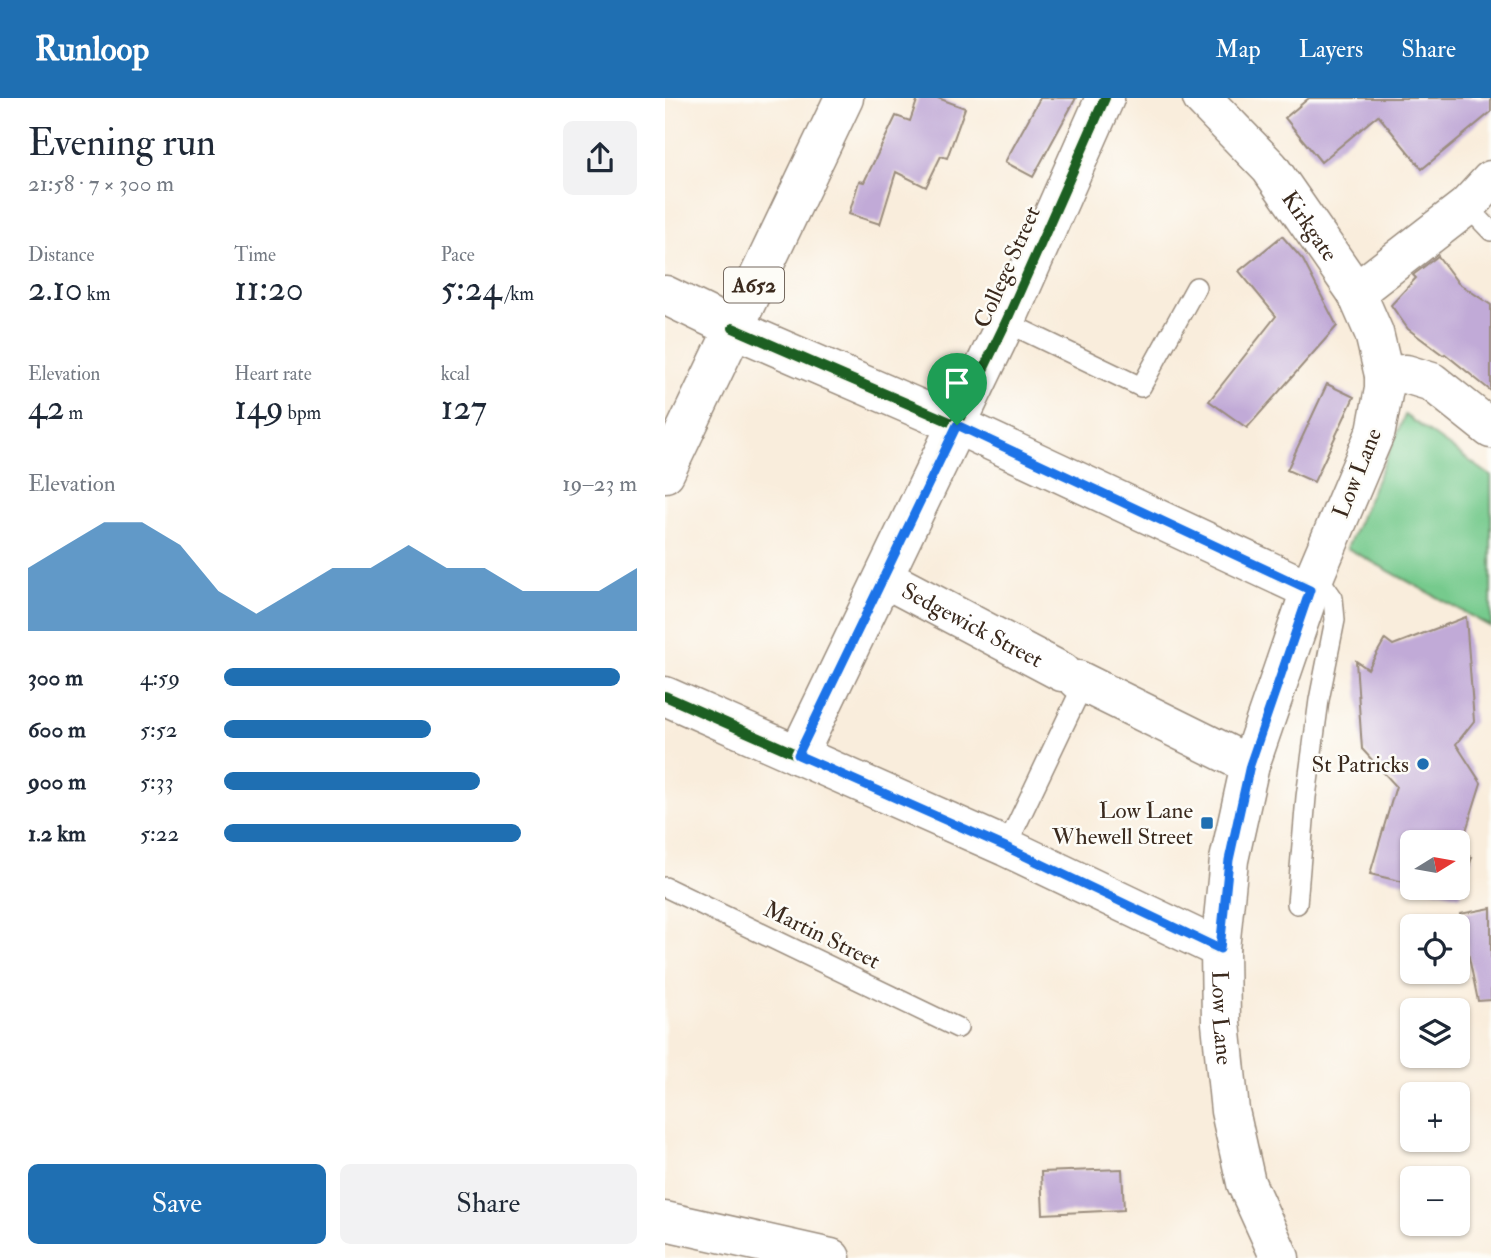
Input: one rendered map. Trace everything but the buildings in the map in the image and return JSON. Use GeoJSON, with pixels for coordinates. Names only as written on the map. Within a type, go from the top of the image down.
{"type":"FeatureCollection","features":[{"type":"Feature","properties":{"kind":"street","name":"A652"},"geometry":{"type":"LineString","coordinates":[[665,473],[844,98]]}},
{"type":"Feature","properties":{"kind":"street","name":"College Street"},"geometry":{"type":"LineString","coordinates":[[798,755],[1006,322],[1105,98]]}},
{"type":"Feature","properties":{"kind":"street","name":"Kirkgate"},"geometry":{"type":"LineString","coordinates":[[1202,98],[1270,168],[1356,292],[1374,333],[1384,375]]}},
{"type":"Feature","properties":{"kind":"street"},"geometry":{"type":"LineString","coordinates":[[1356,292],[1483,206]]}},
{"type":"Feature","properties":{"kind":"street"},"geometry":{"type":"LineString","coordinates":[[665,295],[733,328],[1313,581]]}},
{"type":"Feature","properties":{"kind":"street"},"geometry":{"type":"LineString","coordinates":[[1384,375],[1406,374],[1432,382],[1491,429]]}},
{"type":"Feature","properties":{"kind":"street","name":"Low Lane"},"geometry":{"type":"LineString","coordinates":[[1279,1258],[1247,1183],[1230,1111],[1221,1023],[1220,949],[1229,860],[1250,765],[1313,581],[1376,430],[1384,375]]}},
{"type":"Feature","properties":{"kind":"street","name":"Sedgewick Street"},"geometry":{"type":"LineString","coordinates":[[884,578],[1075,678],[1250,765]]}},
{"type":"Feature","properties":{"kind":"street"},"geometry":{"type":"LineString","coordinates":[[665,696],[1006,847],[1220,949]]}},
{"type":"Feature","properties":{"kind":"street"},"geometry":{"type":"LineString","coordinates":[[665,1221],[831,1258]]}},
{"type":"Feature","properties":{"kind":"lane"},"geometry":{"type":"LineString","coordinates":[[1006,322],[1141,387],[1196,287]]}},
{"type":"Feature","properties":{"kind":"lane"},"geometry":{"type":"LineString","coordinates":[[1297,904],[1319,700],[1335,620],[1333,598],[1313,581]]}},
{"type":"Feature","properties":{"kind":"lane"},"geometry":{"type":"LineString","coordinates":[[1006,847],[1075,678]]}},
{"type":"Feature","properties":{"kind":"lane","name":"Martin Street"},"geometry":{"type":"LineString","coordinates":[[665,887],[958,1028]]}},
{"type":"Feature","properties":{"kind":"green space"},"geometry":{"type":"Polygon","coordinates":[[[1405,415],[1491,476],[1491,627],[1347,548],[1405,415]]]}},
{"type":"Feature","properties":{"kind":"cycle path"},"geometry":{"type":"LineString","coordinates":[[798,755],[1006,322],[1105,98]]}},
{"type":"Feature","properties":{"kind":"cycle path"},"geometry":{"type":"LineString","coordinates":[[733,328],[957,425],[1310,590]]}},
{"type":"Feature","properties":{"kind":"cycle path"},"geometry":{"type":"LineString","coordinates":[[665,696],[1006,847],[1220,949]]}},
{"type":"Feature","properties":{"kind":"place","name":"St Patricks"},"geometry":{"type":"Point","coordinates":[1423,764]}},
{"type":"Feature","properties":{"kind":"place","name":"Low Lane Whewell Street"},"geometry":{"type":"Point","coordinates":[1207,823]}},
{"type":"Feature","properties":{"kind":"route"},"geometry":{"type":"LineString","coordinates":[[957,425],[1310,590],[1250,765],[1229,860],[1220,949],[1006,847],[798,755],[957,425]]}}]}
